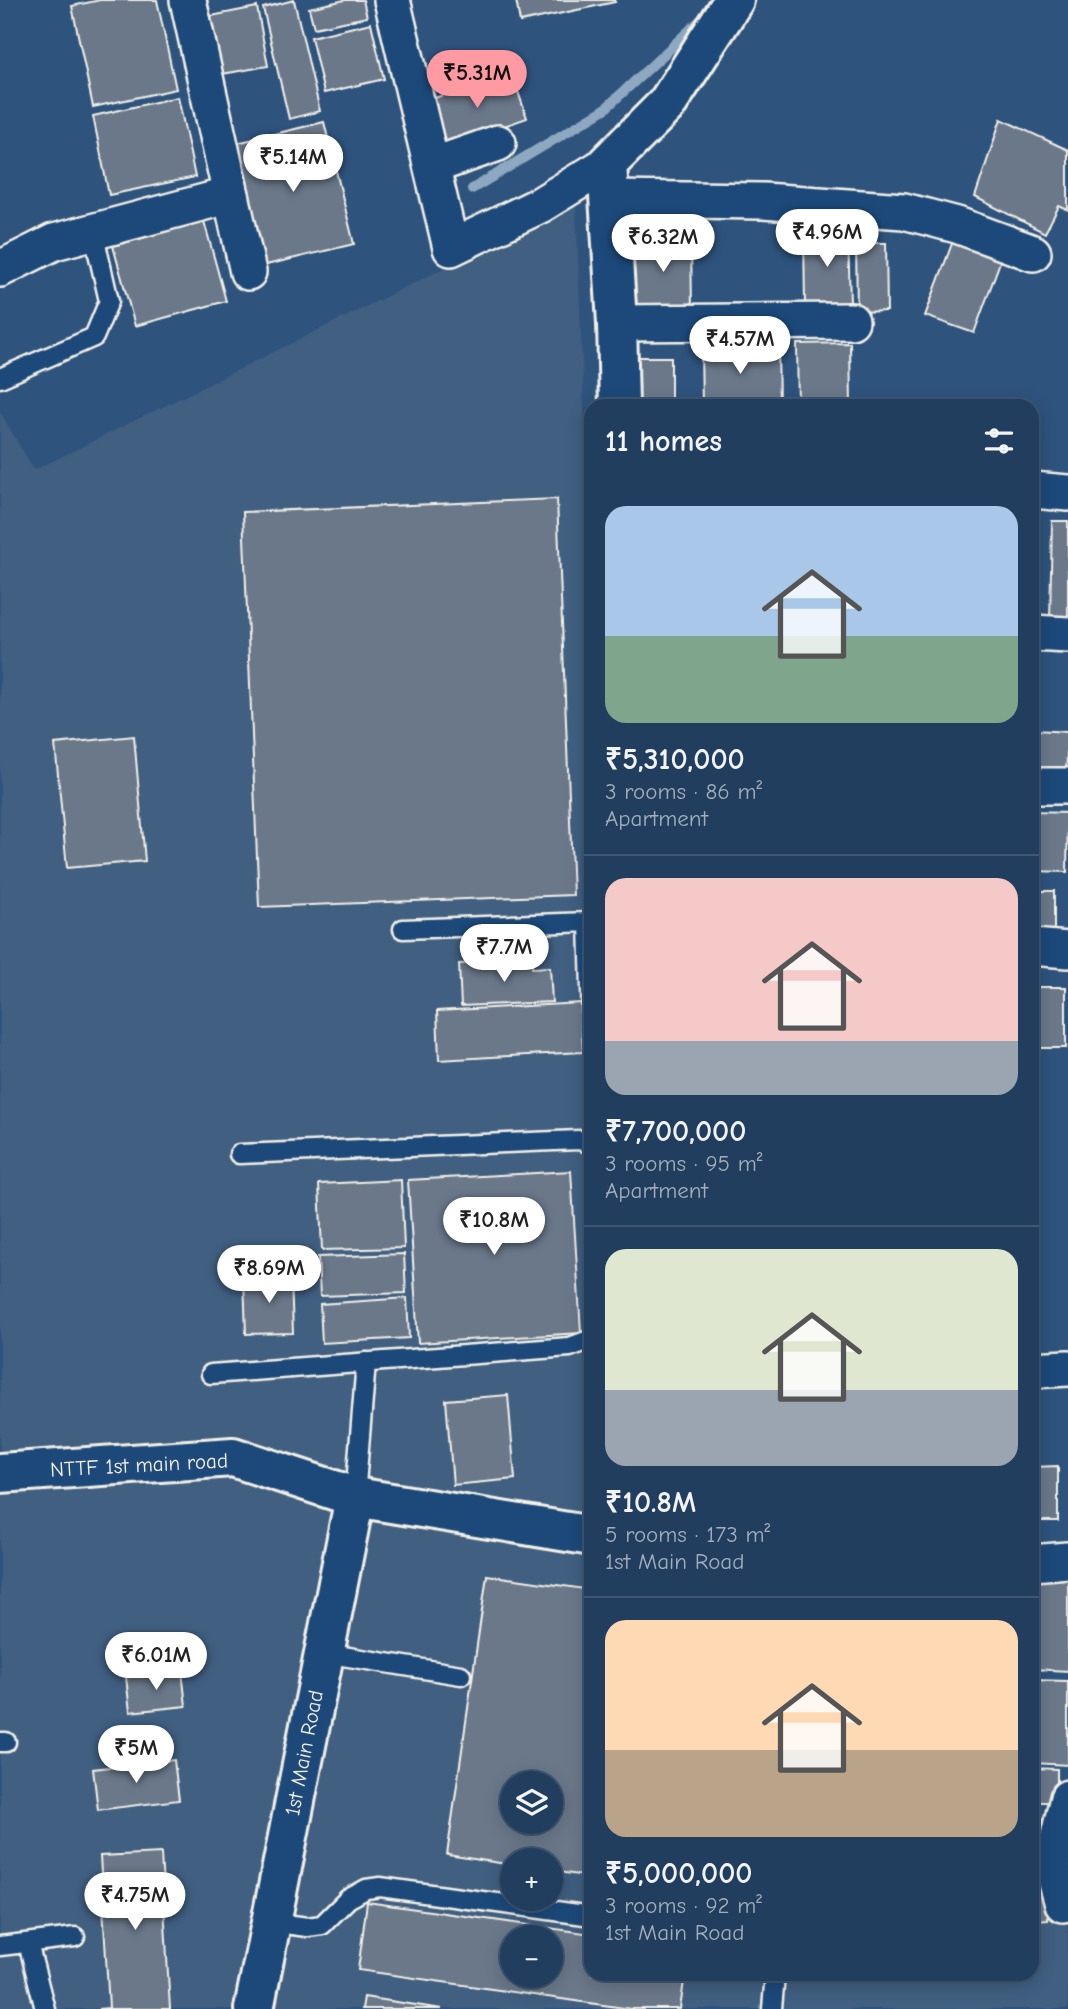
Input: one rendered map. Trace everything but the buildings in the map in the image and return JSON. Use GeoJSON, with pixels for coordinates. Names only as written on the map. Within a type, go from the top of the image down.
{"type":"FeatureCollection","features":[{"type":"Feature","properties":{"kind":"street"},"geometry":{"type":"LineString","coordinates":[[188,0],[248,272]]}},
{"type":"Feature","properties":{"kind":"street"},"geometry":{"type":"LineString","coordinates":[[392,0],[451,248],[540,205],[609,182],[763,201],[904,211],[957,225],[1032,253]]}},
{"type":"Feature","properties":{"kind":"street"},"geometry":{"type":"LineString","coordinates":[[619,399],[609,182],[667,104],[734,0]]}},
{"type":"Feature","properties":{"kind":"street"},"geometry":{"type":"LineString","coordinates":[[432,166],[498,143]]}},
{"type":"Feature","properties":{"kind":"street"},"geometry":{"type":"LineString","coordinates":[[0,269],[54,242],[231,195]]}},
{"type":"Feature","properties":{"kind":"street"},"geometry":{"type":"LineString","coordinates":[[617,323],[851,321]]}},
{"type":"Feature","properties":{"kind":"street"},"geometry":{"type":"LineString","coordinates":[[1039,491],[1068,493]]}},
{"type":"Feature","properties":{"kind":"street"},"geometry":{"type":"LineString","coordinates":[[1039,633],[1068,635]]}},
{"type":"Feature","properties":{"kind":"street"},"geometry":{"type":"LineString","coordinates":[[1039,786],[1068,786]]}},
{"type":"Feature","properties":{"kind":"street"},"geometry":{"type":"LineString","coordinates":[[1039,948],[1068,950]]}},
{"type":"Feature","properties":{"kind":"street"},"geometry":{"type":"LineString","coordinates":[[1039,1370],[1068,1368]]}},
{"type":"Feature","properties":{"kind":"street","name":"NTTF 1st main road"},"geometry":{"type":"LineString","coordinates":[[0,1473],[233,1457],[355,1497],[584,1535]]}},
{"type":"Feature","properties":{"kind":"street","name":"1st Main Road"},"geometry":{"type":"LineString","coordinates":[[254,2009],[355,1497]]}},
{"type":"Feature","properties":{"kind":"street"},"geometry":{"type":"LineString","coordinates":[[1039,1562],[1068,1560]]}},
{"type":"Feature","properties":{"kind":"street"},"geometry":{"type":"LineString","coordinates":[[1063,1904],[1052,1864],[1068,1798]]}},
{"type":"Feature","properties":{"kind":"lane"},"geometry":{"type":"LineString","coordinates":[[0,378],[94,337],[109,301],[93,231]]}},
{"type":"Feature","properties":{"kind":"lane"},"geometry":{"type":"LineString","coordinates":[[403,929],[584,922]]}},
{"type":"Feature","properties":{"kind":"lane"},"geometry":{"type":"LineString","coordinates":[[239,1154],[584,1142]]}},
{"type":"Feature","properties":{"kind":"lane"},"geometry":{"type":"LineString","coordinates":[[211,1374],[570,1347],[584,1342]]}},
{"type":"Feature","properties":{"kind":"lane"},"geometry":{"type":"LineString","coordinates":[[355,1497],[366,1362]]}},
{"type":"Feature","properties":{"kind":"lane"},"geometry":{"type":"LineString","coordinates":[[324,1653],[461,1675]]}},
{"type":"Feature","properties":{"kind":"lane"},"geometry":{"type":"LineString","coordinates":[[271,1922],[307,1927],[322,1925],[348,1899],[366,1889],[380,1887],[584,1915]]}},
{"type":"Feature","properties":{"kind":"lane"},"geometry":{"type":"LineString","coordinates":[[0,1946],[75,1937]]}},
{"type":"Feature","properties":{"kind":"lane"},"geometry":{"type":"LineString","coordinates":[[28,1942],[45,2009]]}},
{"type":"Feature","properties":{"kind":"lane"},"geometry":{"type":"LineString","coordinates":[[772,2009],[774,1981]]}},
{"type":"Feature","properties":{"kind":"shaded area"},"geometry":{"type":"Polygon","coordinates":[[[576,203],[584,406],[584,1981],[1039,1981],[1039,1906],[1068,1892],[1068,2009],[0,2009],[0,412],[34,470],[576,203]]]}},
{"type":"Feature","properties":{"kind":"waterway"},"geometry":{"type":"LineString","coordinates":[[472,189],[605,109],[707,14]]}}]}
